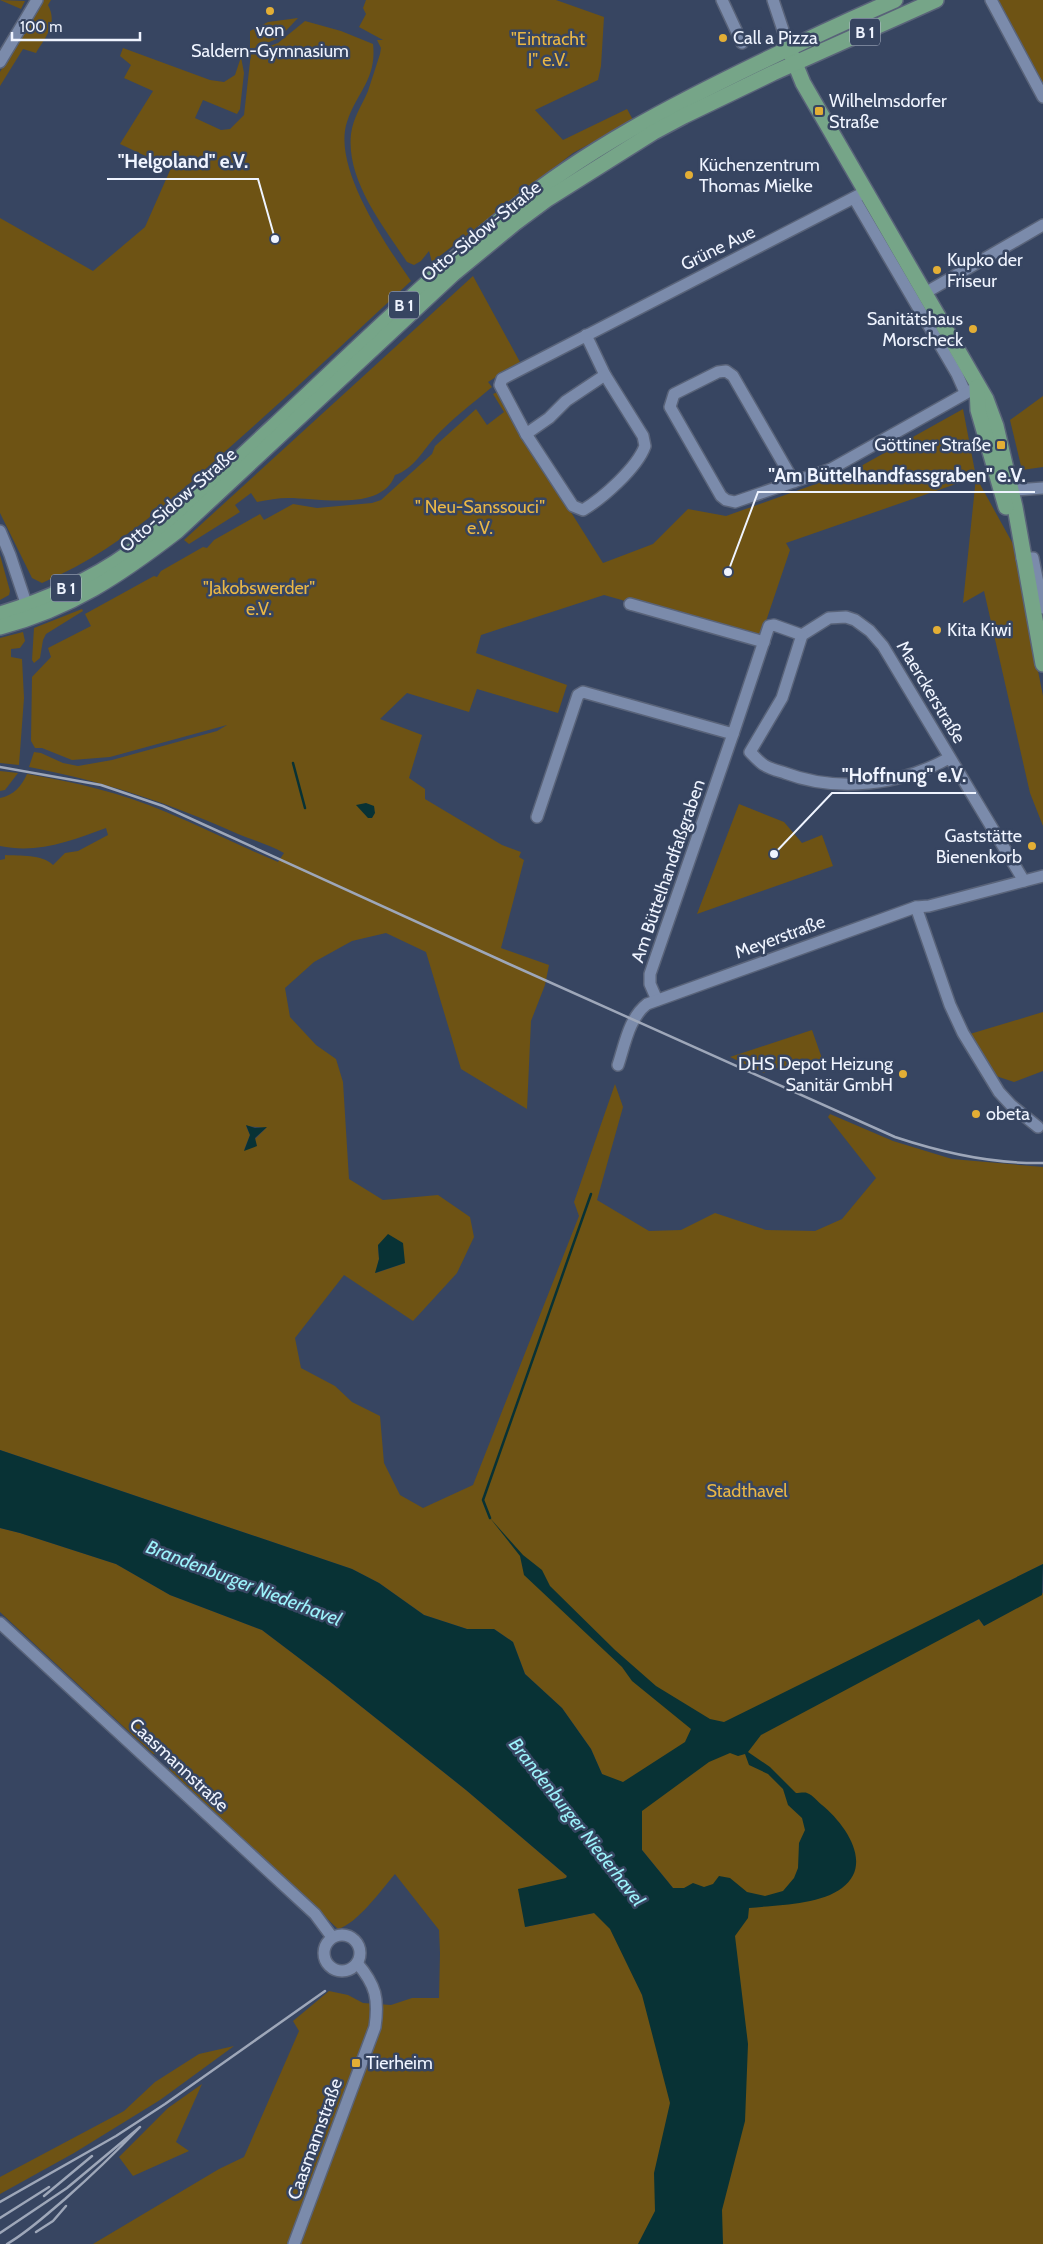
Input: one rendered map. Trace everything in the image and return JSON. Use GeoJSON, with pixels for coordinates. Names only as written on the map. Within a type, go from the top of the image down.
{"type":"FeatureCollection","features":[{"type":"Feature","properties":{"kind":"main road","name":"Otto-Sidow-Straße"},"geometry":{"type":"LineString","coordinates":[[0,627],[104,569],[136,548],[185,508],[445,266],[508,213],[603,145],[651,116],[789,48],[894,0]]}},
{"type":"Feature","properties":{"kind":"main road","name":"Otto-Sidow-Straße"},"geometry":{"type":"LineString","coordinates":[[0,614],[29,612],[60,606],[132,566],[177,531],[453,274],[530,211],[654,132],[794,64],[936,0]]}},
{"type":"Feature","properties":{"kind":"main road"},"geometry":{"type":"LineString","coordinates":[[789,48],[803,83],[859,195],[925,293],[971,389],[1020,533],[1022,554],[1040,627],[1043,664]]}},
{"type":"Feature","properties":{"kind":"street"},"geometry":{"type":"LineString","coordinates":[[0,62],[37,0]]}},
{"type":"Feature","properties":{"kind":"street"},"geometry":{"type":"LineString","coordinates":[[722,0],[742,44]]}},
{"type":"Feature","properties":{"kind":"street"},"geometry":{"type":"LineString","coordinates":[[773,0],[789,48]]}},
{"type":"Feature","properties":{"kind":"street"},"geometry":{"type":"LineString","coordinates":[[991,0],[1043,97]]}},
{"type":"Feature","properties":{"kind":"street"},"geometry":{"type":"LineString","coordinates":[[794,482],[733,376],[726,371],[718,372],[674,394],[670,407],[721,496],[726,500],[735,502],[794,482],[831,469],[971,389],[957,374],[859,195]]}},
{"type":"Feature","properties":{"kind":"street","name":"Grüne Aue"},"geometry":{"type":"LineString","coordinates":[[586,334],[605,374],[643,436],[645,446],[639,458],[615,484],[583,510],[574,506],[526,434],[500,385],[502,379],[586,334],[778,238],[859,195]]}},
{"type":"Feature","properties":{"kind":"street"},"geometry":{"type":"LineString","coordinates":[[925,293],[1043,225]]}},
{"type":"Feature","properties":{"kind":"street"},"geometry":{"type":"LineString","coordinates":[[526,434],[605,374]]}},
{"type":"Feature","properties":{"kind":"street"},"geometry":{"type":"LineString","coordinates":[[1005,490],[1043,488]]}},
{"type":"Feature","properties":{"kind":"street"},"geometry":{"type":"LineString","coordinates":[[0,531],[29,612]]}},
{"type":"Feature","properties":{"kind":"street"},"geometry":{"type":"LineString","coordinates":[[1022,554],[1033,558],[1043,608]]}},
{"type":"Feature","properties":{"kind":"street"},"geometry":{"type":"LineString","coordinates":[[630,604],[764,642]]}},
{"type":"Feature","properties":{"kind":"street","name":"Maerckerstraße"},"geometry":{"type":"LineString","coordinates":[[802,635],[822,621],[838,616],[856,620],[883,646],[1024,881]]}},
{"type":"Feature","properties":{"kind":"street","name":"Am Büttelhandfaßgraben"},"geometry":{"type":"LineString","coordinates":[[657,1000],[650,984],[650,974],[769,626],[774,624],[802,635]]}},
{"type":"Feature","properties":{"kind":"street"},"geometry":{"type":"LineString","coordinates":[[802,635],[782,698],[750,752],[764,765],[791,775],[844,785],[885,780],[931,768],[949,758]]}},
{"type":"Feature","properties":{"kind":"street"},"geometry":{"type":"LineString","coordinates":[[537,817],[569,725],[569,718],[578,695],[583,692],[733,734]]}},
{"type":"Feature","properties":{"kind":"street","name":"Meyerstraße"},"geometry":{"type":"LineString","coordinates":[[657,1000],[916,907],[929,906],[1043,876]]}},
{"type":"Feature","properties":{"kind":"street"},"geometry":{"type":"LineString","coordinates":[[916,907],[950,1005],[963,1033],[999,1092],[1011,1105],[1038,1127]]}},
{"type":"Feature","properties":{"kind":"street"},"geometry":{"type":"LineString","coordinates":[[618,1065],[638,1011],[647,1004],[657,1000]]}},
{"type":"Feature","properties":{"kind":"street","name":"Caasmannstraße"},"geometry":{"type":"LineString","coordinates":[[0,1623],[315,1914],[332,1937],[344,1934],[355,1939],[360,1950],[358,1963],[371,1981],[378,2004],[375,2027],[294,2244]]}},
{"type":"Feature","properties":{"kind":"street"},"geometry":{"type":"LineString","coordinates":[[332,1937],[326,1943],[323,1951],[329,1966],[336,1970],[344,1971],[358,1963]]}},
{"type":"Feature","properties":{"kind":"green space"},"geometry":{"type":"Polygon","coordinates":[[[0,0],[25,1],[21,9],[0,0]]]}},
{"type":"Feature","properties":{"kind":"green space"},"geometry":{"type":"Polygon","coordinates":[[[43,0],[51,0],[48,5],[52,18],[50,30],[36,53],[23,49],[0,86],[0,72],[43,0]]]}},
{"type":"Feature","properties":{"kind":"green space","name":"\"Eintracht I\" e.V."},"geometry":{"type":"Polygon","coordinates":[[[366,0],[556,0],[604,17],[601,66],[598,80],[535,110],[563,140],[627,109],[633,120],[573,153],[432,262],[429,251],[421,261],[414,265],[407,262],[368,202],[354,168],[351,151],[351,134],[354,123],[368,91],[380,54],[381,48],[377,40],[383,40],[359,27],[366,14],[363,8],[366,0]]]}},
{"type":"Feature","properties":{"kind":"green space"},"geometry":{"type":"Polygon","coordinates":[[[998,0],[1043,0],[1043,87],[998,0]]]}},
{"type":"Feature","properties":{"kind":"green space"},"geometry":{"type":"Polygon","coordinates":[[[298,18],[279,38],[250,50],[250,31],[268,22],[298,18]]]}},
{"type":"Feature","properties":{"kind":"green space"},"geometry":{"type":"Polygon","coordinates":[[[305,21],[341,31],[373,44],[372,67],[369,76],[347,122],[344,140],[347,161],[364,205],[388,247],[411,281],[275,407],[163,506],[141,524],[94,556],[42,583],[32,578],[0,513],[0,218],[93,271],[145,227],[171,168],[120,144],[153,91],[124,78],[131,65],[120,56],[123,48],[210,80],[224,82],[235,75],[241,57],[244,73],[240,109],[237,114],[203,100],[195,118],[221,130],[230,129],[244,115],[251,53],[278,43],[305,21]]]}},
{"type":"Feature","properties":{"kind":"green space"},"geometry":{"type":"Polygon","coordinates":[[[473,276],[520,362],[488,382],[492,387],[443,429],[413,464],[395,475],[388,487],[377,494],[363,499],[348,500],[288,498],[257,502],[251,493],[235,505],[240,512],[189,544],[184,540],[473,276]]]}},
{"type":"Feature","properties":{"kind":"green space"},"geometry":{"type":"Polygon","coordinates":[[[499,391],[521,433],[603,563],[653,544],[688,509],[726,516],[852,471],[963,409],[976,477],[786,543],[790,550],[760,639],[604,595],[481,635],[476,653],[567,685],[558,713],[477,689],[469,712],[407,693],[380,719],[422,735],[409,778],[425,789],[425,799],[502,845],[521,852],[519,857],[524,860],[501,948],[549,965],[545,985],[531,1021],[527,1109],[461,1069],[426,952],[386,933],[352,941],[314,962],[285,988],[290,1017],[316,1045],[336,1059],[343,1082],[349,1179],[383,1200],[438,1195],[470,1217],[474,1237],[457,1273],[413,1321],[344,1275],[295,1338],[301,1368],[335,1386],[352,1402],[380,1416],[384,1463],[400,1495],[423,1508],[473,1485],[579,1216],[574,1202],[615,1084],[623,1107],[597,1200],[649,1231],[681,1230],[715,1213],[766,1230],[815,1231],[842,1219],[876,1178],[828,1117],[830,1114],[893,1141],[952,1159],[1043,1167],[1043,1564],[963,1604],[972,1623],[979,1619],[984,1626],[1043,1593],[1043,2244],[93,2244],[219,2169],[244,2157],[299,2031],[293,2021],[329,1991],[348,1995],[363,2003],[391,2005],[412,1998],[439,1998],[439,1930],[395,1874],[361,1913],[345,1926],[338,1929],[170,1770],[168,1763],[174,1756],[167,1750],[160,1755],[153,1754],[0,1612],[0,1528],[116,1564],[170,1595],[262,1630],[328,1680],[466,1790],[567,1876],[525,1927],[594,1913],[673,1888],[642,1850],[642,1812],[602,1774],[591,1749],[562,1708],[525,1674],[513,1642],[494,1629],[467,1629],[424,1615],[379,1583],[352,1569],[0,1450],[0,860],[5,859],[5,855],[31,856],[48,861],[53,865],[65,853],[78,851],[108,835],[106,828],[54,845],[27,848],[0,846],[0,798],[16,790],[27,774],[45,777],[98,789],[149,805],[278,862],[284,853],[187,812],[135,794],[83,779],[29,767],[34,752],[41,753],[63,763],[78,766],[112,760],[217,731],[227,725],[110,757],[72,760],[42,748],[35,748],[31,741],[32,677],[51,657],[48,648],[91,626],[85,614],[154,576],[157,577],[161,571],[203,547],[207,548],[214,540],[260,514],[264,520],[293,504],[317,508],[372,503],[381,500],[432,454],[435,446],[476,409],[487,425],[504,412],[493,394],[499,391]],[[246,1126],[250,1135],[244,1150],[266,1128],[246,1126]],[[378,1245],[379,1259],[376,1273],[405,1263],[378,1245]]]}},
{"type":"Feature","properties":{"kind":"green space"},"geometry":{"type":"Polygon","coordinates":[[[1043,396],[1043,467],[1022,470],[1010,420],[1043,396]]]}},
{"type":"Feature","properties":{"kind":"green space"},"geometry":{"type":"Polygon","coordinates":[[[976,477],[1013,544],[1043,696],[1043,826],[1030,793],[984,591],[963,603],[976,477]]]}},
{"type":"Feature","properties":{"kind":"green space"},"geometry":{"type":"Polygon","coordinates":[[[0,555],[10,591],[9,595],[0,600],[0,555]]]}},
{"type":"Feature","properties":{"kind":"green space"},"geometry":{"type":"Polygon","coordinates":[[[82,609],[83,611],[46,634],[40,658],[34,663],[32,660],[34,628],[82,609]]]}},
{"type":"Feature","properties":{"kind":"green space"},"geometry":{"type":"Polygon","coordinates":[[[23,632],[25,641],[20,648],[11,649],[11,657],[22,659],[24,698],[19,765],[0,763],[0,638],[23,632]]]}},
{"type":"Feature","properties":{"kind":"green space"},"geometry":{"type":"Polygon","coordinates":[[[0,771],[18,773],[5,790],[0,791],[0,771]]]}},
{"type":"Feature","properties":{"kind":"green space"},"geometry":{"type":"Polygon","coordinates":[[[739,804],[784,822],[802,843],[822,835],[833,866],[697,914],[739,804]]]}},
{"type":"Feature","properties":{"kind":"green space"},"geometry":{"type":"Polygon","coordinates":[[[1043,1012],[1043,1071],[1014,1082],[996,1076],[970,1034],[1043,1012]]]}},
{"type":"Feature","properties":{"kind":"green space"},"geometry":{"type":"Polygon","coordinates":[[[812,1030],[824,1064],[800,1069],[768,1068],[764,1073],[730,1057],[812,1030]]]}},
{"type":"Feature","properties":{"kind":"green space"},"geometry":{"type":"Polygon","coordinates":[[[234,2046],[160,2100],[74,2153],[0,2194],[0,2177],[124,2111],[155,2082],[199,2054],[234,2046]]]}},
{"type":"Feature","properties":{"kind":"green space"},"geometry":{"type":"Polygon","coordinates":[[[202,2084],[176,2142],[189,2151],[133,2176],[119,2157],[168,2108],[202,2084]]]}},
{"type":"Feature","properties":{"kind":"water"},"geometry":{"type":"Polygon","coordinates":[[[366,803],[374,806],[375,813],[372,818],[368,818],[356,805],[366,803]]]}},
{"type":"Feature","properties":{"kind":"water"},"geometry":{"type":"Polygon","coordinates":[[[246,1125],[255,1128],[267,1127],[255,1138],[257,1146],[244,1151],[250,1135],[246,1125]]]}},
{"type":"Feature","properties":{"kind":"water"},"geometry":{"type":"Polygon","coordinates":[[[388,1234],[403,1243],[405,1263],[375,1273],[379,1259],[378,1245],[388,1234]]]}},
{"type":"Feature","properties":{"kind":"water","name":"Brandenburger Niederhavel"},"geometry":{"type":"Polygon","coordinates":[[[0,1450],[352,1569],[379,1583],[424,1615],[467,1629],[494,1629],[513,1642],[525,1674],[562,1708],[591,1749],[602,1774],[623,1782],[685,1742],[691,1729],[632,1681],[622,1667],[524,1575],[520,1556],[490,1518],[523,1555],[542,1570],[550,1586],[615,1650],[656,1686],[710,1719],[724,1722],[1043,1564],[1042,1595],[984,1626],[979,1619],[761,1735],[748,1752],[770,1767],[796,1793],[809,1794],[831,1813],[847,1833],[853,1845],[856,1856],[856,1868],[851,1878],[833,1894],[810,1901],[749,1908],[748,1918],[735,1936],[748,2044],[745,2121],[722,2210],[723,2244],[638,2244],[655,2211],[654,2173],[670,2103],[642,1995],[610,1929],[594,1913],[525,1927],[518,1889],[566,1878],[567,1876],[466,1790],[262,1630],[170,1595],[116,1564],[0,1528],[0,1450]],[[730,1753],[709,1762],[642,1811],[642,1850],[673,1888],[684,1888],[693,1883],[704,1887],[713,1884],[719,1876],[730,1878],[747,1892],[765,1896],[783,1891],[794,1878],[798,1868],[799,1843],[805,1830],[802,1818],[788,1805],[783,1789],[768,1774],[749,1765],[745,1754],[738,1756],[730,1753]]]}},
{"type":"Feature","properties":{"kind":"waterway"},"geometry":{"type":"LineString","coordinates":[[293,763],[305,808]]}},
{"type":"Feature","properties":{"kind":"waterway"},"geometry":{"type":"LineString","coordinates":[[490,1518],[483,1500],[591,1194]]}},
{"type":"Feature","properties":{"kind":"railway"},"geometry":{"type":"LineString","coordinates":[[0,767],[101,785],[163,806],[895,1137],[931,1148],[968,1156],[1005,1162],[1043,1163]]}},
{"type":"Feature","properties":{"kind":"railway"},"geometry":{"type":"LineString","coordinates":[[0,2202],[116,2136],[165,2104],[325,1991]]}},
{"type":"Feature","properties":{"kind":"railway"},"geometry":{"type":"LineString","coordinates":[[0,2233],[67,2188],[140,2127],[65,2199],[30,2229],[7,2244]]}},
{"type":"Feature","properties":{"kind":"railway"},"geometry":{"type":"LineString","coordinates":[[44,2196],[92,2156]]}},
{"type":"Feature","properties":{"kind":"railway"},"geometry":{"type":"LineString","coordinates":[[0,2218],[49,2187]]}},
{"type":"Feature","properties":{"kind":"railway"},"geometry":{"type":"LineString","coordinates":[[36,2232],[53,2221],[66,2206]]}},
{"type":"Feature","properties":{"kind":"place","name":"von Saldern-Gymnasium"},"geometry":{"type":"Point","coordinates":[270,11]}},
{"type":"Feature","properties":{"kind":"place","name":"Call a Pizza"},"geometry":{"type":"Point","coordinates":[723,38]}},
{"type":"Feature","properties":{"kind":"place","name":"Wilhelmsdorfer Straße"},"geometry":{"type":"Point","coordinates":[819,111]}},
{"type":"Feature","properties":{"kind":"place","name":"Küchenzentrum Thomas Mielke"},"geometry":{"type":"Point","coordinates":[689,175]}},
{"type":"Feature","properties":{"kind":"place","name":"\"Helgoland\" e.V."},"geometry":{"type":"Point","coordinates":[275,239]}},
{"type":"Feature","properties":{"kind":"place","name":"Kupko der Friseur"},"geometry":{"type":"Point","coordinates":[937,270]}},
{"type":"Feature","properties":{"kind":"place","name":"Sanitätshaus Morscheck"},"geometry":{"type":"Point","coordinates":[973,329]}},
{"type":"Feature","properties":{"kind":"place","name":"Göttiner Straße"},"geometry":{"type":"Point","coordinates":[1001,445]}},
{"type":"Feature","properties":{"kind":"place","name":"\"Am Büttelhandfassgraben\" e.V."},"geometry":{"type":"Point","coordinates":[728,572]}},
{"type":"Feature","properties":{"kind":"place","name":"Kita Kiwi"},"geometry":{"type":"Point","coordinates":[937,630]}},
{"type":"Feature","properties":{"kind":"place","name":"Gaststätte Bienenkorb"},"geometry":{"type":"Point","coordinates":[1032,846]}},
{"type":"Feature","properties":{"kind":"place","name":"\"Hoffnung\" e.V."},"geometry":{"type":"Point","coordinates":[774,854]}},
{"type":"Feature","properties":{"kind":"place","name":"DHS Depot Heizung Sanitär GmbH"},"geometry":{"type":"Point","coordinates":[903,1074]}},
{"type":"Feature","properties":{"kind":"place","name":"obeta"},"geometry":{"type":"Point","coordinates":[976,1114]}},
{"type":"Feature","properties":{"kind":"place","name":"Tierheim"},"geometry":{"type":"Point","coordinates":[356,2063]}},
{"type":"Feature","properties":{"kind":"park label","name":"\" Neu-Sanssouci\" e.V."},"geometry":{"type":"Point","coordinates":[480,517]}},
{"type":"Feature","properties":{"kind":"park label","name":"\"Jakobswerder\" e.V."},"geometry":{"type":"Point","coordinates":[259,598]}},
{"type":"Feature","properties":{"kind":"park label","name":"Stadthavel"},"geometry":{"type":"Point","coordinates":[747,1491]}}]}
